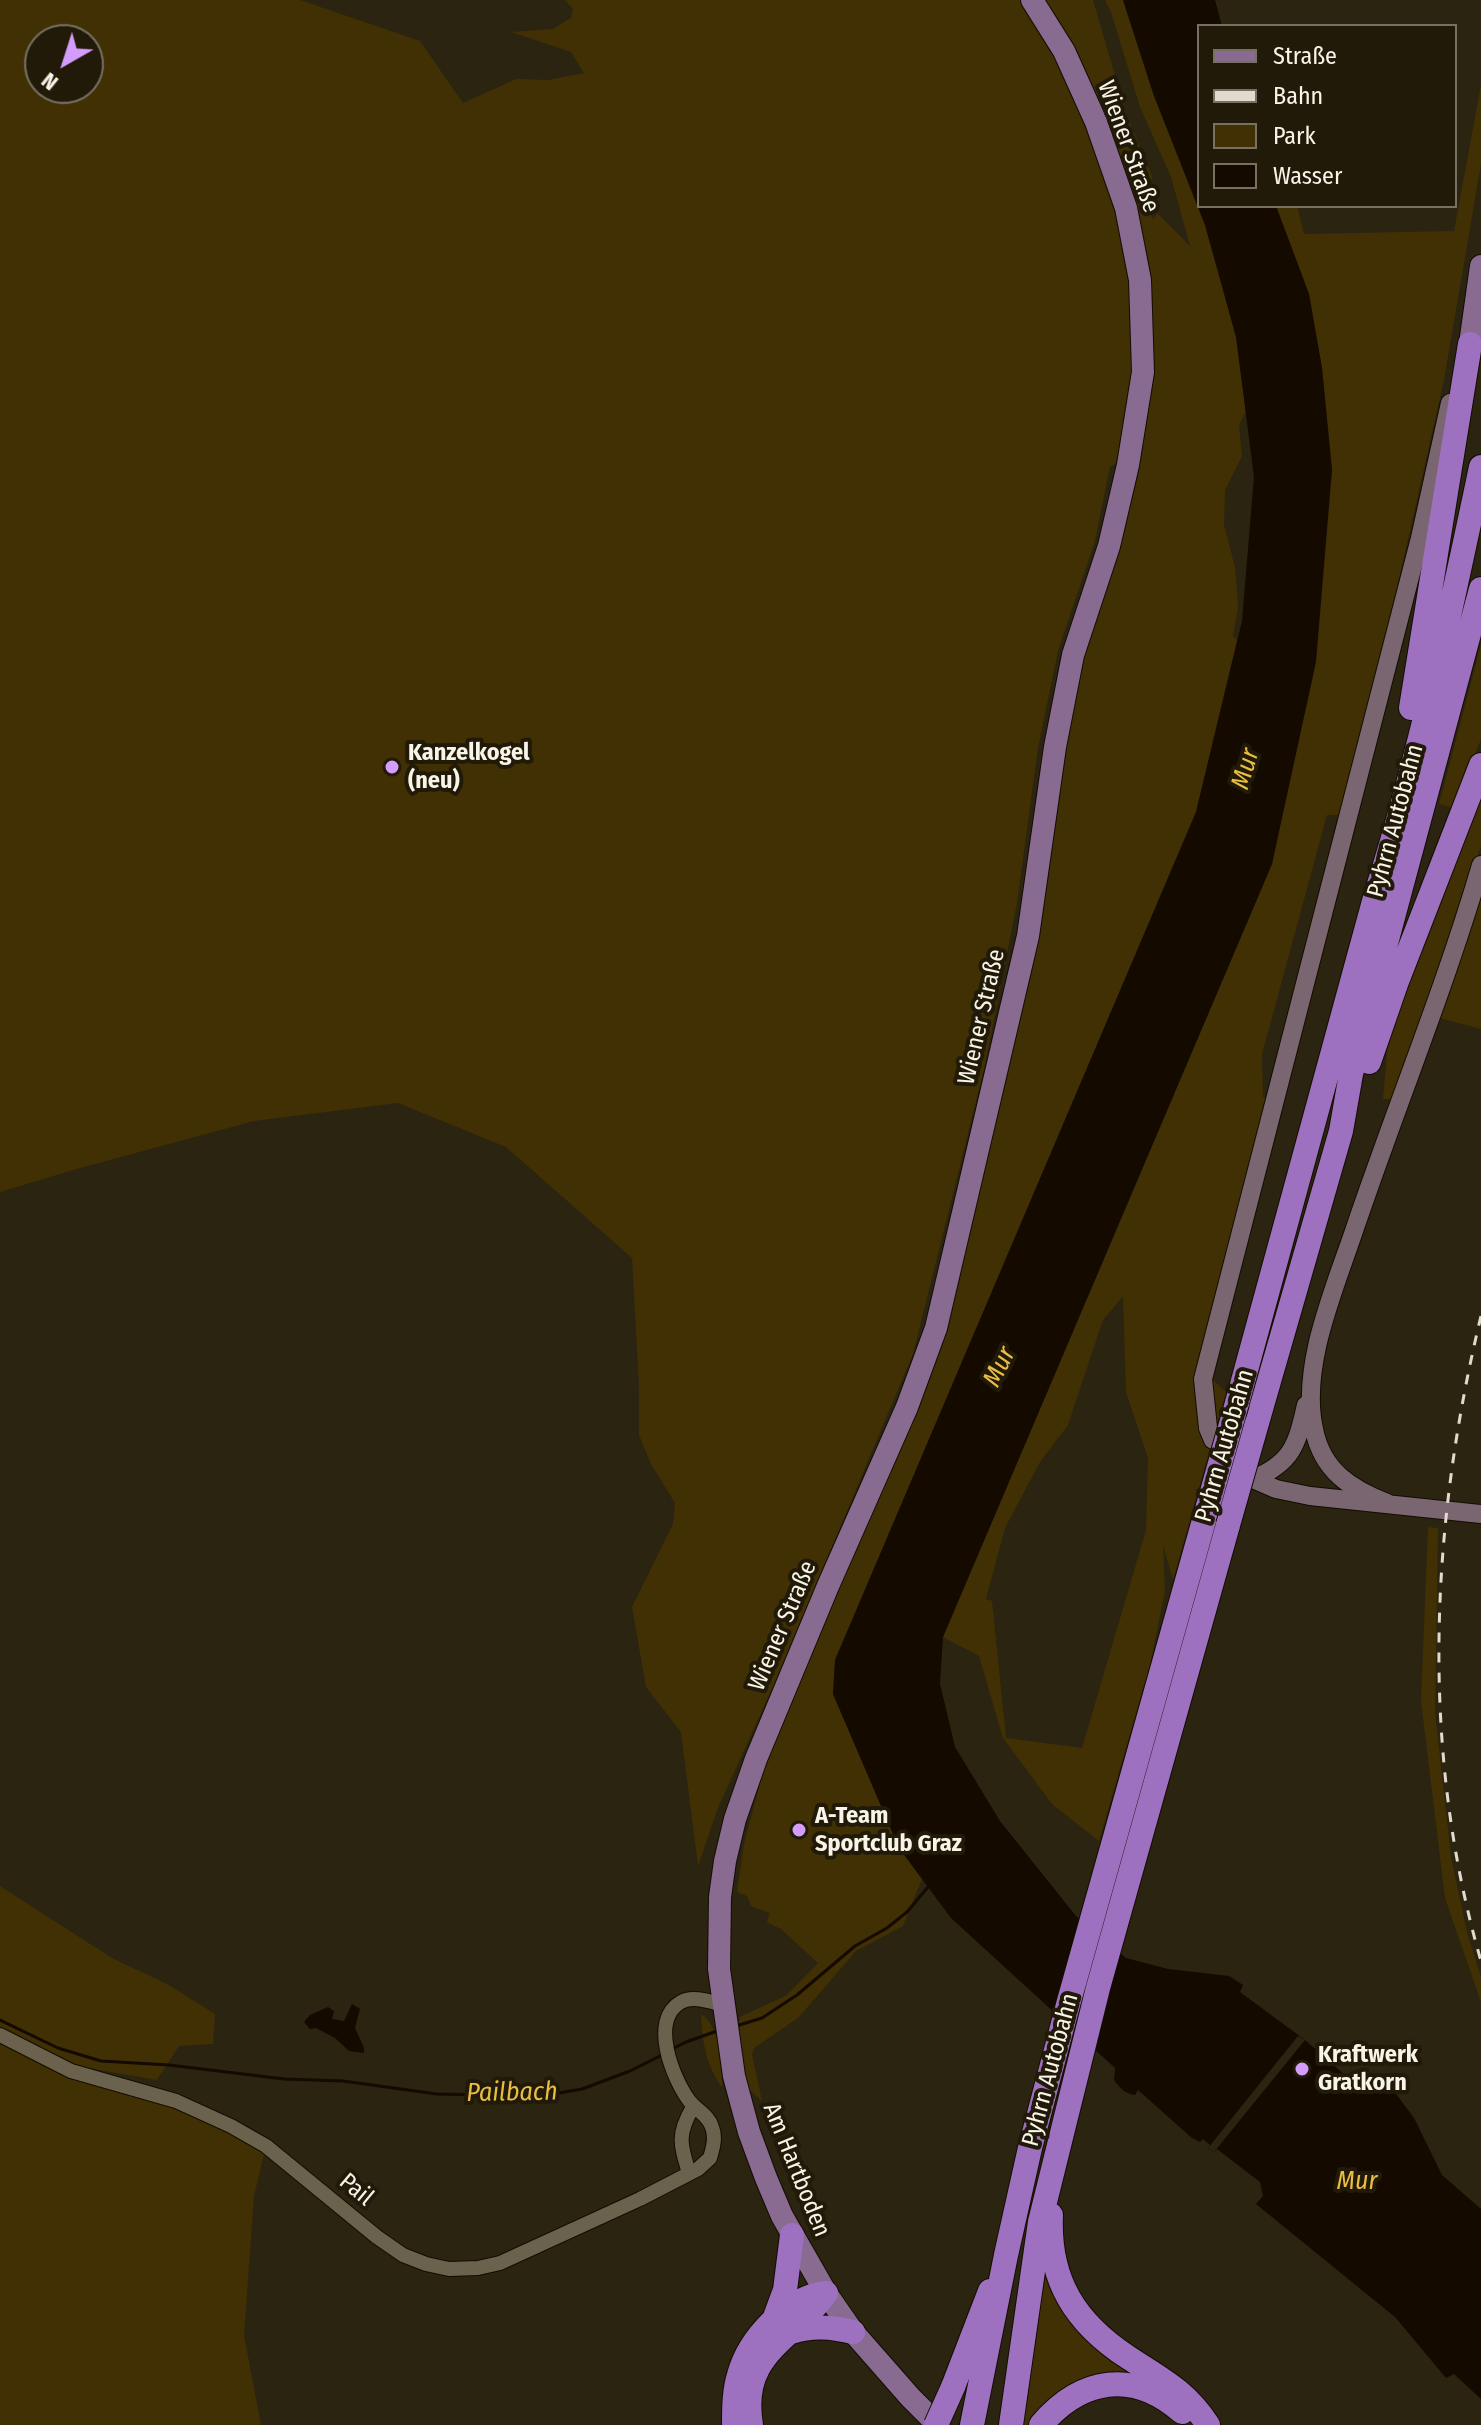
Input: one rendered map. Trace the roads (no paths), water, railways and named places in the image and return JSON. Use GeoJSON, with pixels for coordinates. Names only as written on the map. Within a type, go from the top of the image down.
{"type":"FeatureCollection","features":[{"type":"Feature","properties":{"kind":"highway"},"geometry":{"type":"LineString","coordinates":[[1376,894],[1427,614],[1470,344]]}},
{"type":"Feature","properties":{"kind":"highway","name":"Pyhrn Autobahn"},"geometry":{"type":"LineString","coordinates":[[974,2417],[1030,2148],[1394,836],[1456,587],[1481,467]]}},
{"type":"Feature","properties":{"kind":"highway","name":"Pyhrn Autobahn"},"geometry":{"type":"LineString","coordinates":[[1011,2425],[1040,2222],[1098,1988],[1341,1131],[1351,1074],[1481,589]]}},
{"type":"Feature","properties":{"kind":"highway"},"geometry":{"type":"LineString","coordinates":[[1341,1131],[1364,1078],[1396,984],[1481,765]]}},
{"type":"Feature","properties":{"kind":"highway"},"geometry":{"type":"LineString","coordinates":[[1053,2176],[1051,2223],[1057,2272],[1075,2310],[1100,2337],[1185,2395],[1208,2425]]}},
{"type":"Feature","properties":{"kind":"highway"},"geometry":{"type":"LineString","coordinates":[[751,2425],[749,2412],[753,2377],[782,2326],[792,2235]]}},
{"type":"Feature","properties":{"kind":"highway"},"geometry":{"type":"LineString","coordinates":[[937,2425],[978,2317],[1006,2255]]}},
{"type":"Feature","properties":{"kind":"highway"},"geometry":{"type":"LineString","coordinates":[[734,2425],[739,2374],[747,2355],[782,2326],[816,2308],[826,2293]]}},
{"type":"Feature","properties":{"kind":"highway"},"geometry":{"type":"LineString","coordinates":[[782,2326],[822,2326],[853,2332]]}},
{"type":"Feature","properties":{"kind":"highway"},"geometry":{"type":"LineString","coordinates":[[1041,2425],[1073,2395],[1095,2387],[1121,2383],[1147,2390],[1167,2400],[1181,2410],[1192,2425]]}},
{"type":"Feature","properties":{"kind":"main road","name":"Wiener Straße"},"geometry":{"type":"LineString","coordinates":[[726,2020],[719,1969],[720,1897],[735,1819],[780,1700],[907,1407],[936,1328],[1028,936],[1055,747],[1073,655],[1109,546],[1128,465],[1143,372],[1140,280],[1126,208],[1096,122],[1064,51],[1032,0]]}},
{"type":"Feature","properties":{"kind":"main road"},"geometry":{"type":"LineString","coordinates":[[1213,1440],[1208,1428],[1203,1379],[1420,538],[1449,403],[1470,344],[1481,266]]}},
{"type":"Feature","properties":{"kind":"main road"},"geometry":{"type":"LineString","coordinates":[[1481,865],[1460,937],[1387,1132],[1339,1276],[1323,1327],[1295,1446],[1280,1466],[1253,1479],[1276,1489],[1310,1496],[1481,1514]]}},
{"type":"Feature","properties":{"kind":"main road"},"geometry":{"type":"LineString","coordinates":[[1311,1382],[1314,1429],[1323,1456],[1352,1487],[1387,1503]]}},
{"type":"Feature","properties":{"kind":"main road","name":"Am Hartboden"},"geometry":{"type":"LineString","coordinates":[[726,2020],[734,2076],[749,2132],[782,2216],[826,2293],[853,2332],[937,2425]]}},
{"type":"Feature","properties":{"kind":"street","name":"Pail"},"geometry":{"type":"LineString","coordinates":[[0,2035],[71,2071],[176,2101],[231,2126],[266,2146],[403,2255],[449,2269],[500,2263],[571,2232],[689,2173],[710,2158],[714,2135],[712,2125],[705,2114],[693,2107],[673,2070],[665,2037],[670,2015],[680,2002],[696,1999],[726,2020]]}},
{"type":"Feature","properties":{"kind":"street"},"geometry":{"type":"LineString","coordinates":[[689,2173],[680,2142],[693,2107]]}},
{"type":"Feature","properties":{"kind":"water","name":"Mur"},"geometry":{"type":"Polygon","coordinates":[[[1123,0],[1215,0],[1221,24],[1197,24],[1197,205],[1154,96],[1123,0]]]}},
{"type":"Feature","properties":{"kind":"water","name":"Mur"},"geometry":{"type":"Polygon","coordinates":[[[1198,208],[1277,208],[1309,294],[1322,368],[1332,470],[1316,662],[1272,864],[943,1637],[940,1684],[955,1747],[1000,1821],[1076,1916],[1126,1958],[1168,1969],[1229,1976],[1243,1985],[1240,1992],[1305,2040],[1356,2085],[1391,2087],[1414,2118],[1442,2175],[1481,2209],[1481,2399],[1454,2374],[1446,2378],[1395,2317],[1256,2204],[1263,2196],[1260,2182],[1217,2149],[1214,2152],[1208,2148],[1210,2145],[1203,2139],[1200,2142],[1192,2138],[1138,2090],[1135,2095],[1123,2090],[1114,2080],[1115,2068],[951,1918],[899,1848],[833,1694],[835,1660],[1196,812],[1242,621],[1254,477],[1236,337],[1198,208]]]}},
{"type":"Feature","properties":{"kind":"water"},"geometry":{"type":"Polygon","coordinates":[[[352,2004],[360,2009],[355,2028],[364,2053],[349,2051],[335,2038],[316,2028],[310,2029],[304,2022],[310,2015],[328,2007],[334,2011],[332,2019],[344,2021],[352,2004]]]}},
{"type":"Feature","properties":{"kind":"waterway","name":"Pailbach"},"geometry":{"type":"LineString","coordinates":[[736,2026],[762,2018],[797,1995],[855,1946],[887,1928],[907,1912],[928,1887]]}},
{"type":"Feature","properties":{"kind":"waterway","name":"Pailbach"},"geometry":{"type":"LineString","coordinates":[[0,2020],[58,2048],[101,2061],[169,2065],[284,2079],[343,2081],[437,2094],[542,2096],[582,2089],[662,2055]]}},
{"type":"Feature","properties":{"kind":"waterway","name":"Pailbach"},"geometry":{"type":"LineString","coordinates":[[672,2049],[717,2031]]}},
{"type":"Feature","properties":{"kind":"railway"},"geometry":{"type":"LineString","coordinates":[[1481,1316],[1451,1476],[1439,1639],[1441,1720],[1448,1801],[1461,1882],[1481,1961]]}},
{"type":"Feature","properties":{"kind":"place","name":"Kanzelkogel (neu)"},"geometry":{"type":"Point","coordinates":[392,767]}},
{"type":"Feature","properties":{"kind":"place","name":"A-Team Sportclub Graz"},"geometry":{"type":"Point","coordinates":[799,1830]}},
{"type":"Feature","properties":{"kind":"place","name":"Kraftwerk Gratkorn"},"geometry":{"type":"Point","coordinates":[1302,2069]}}]}
